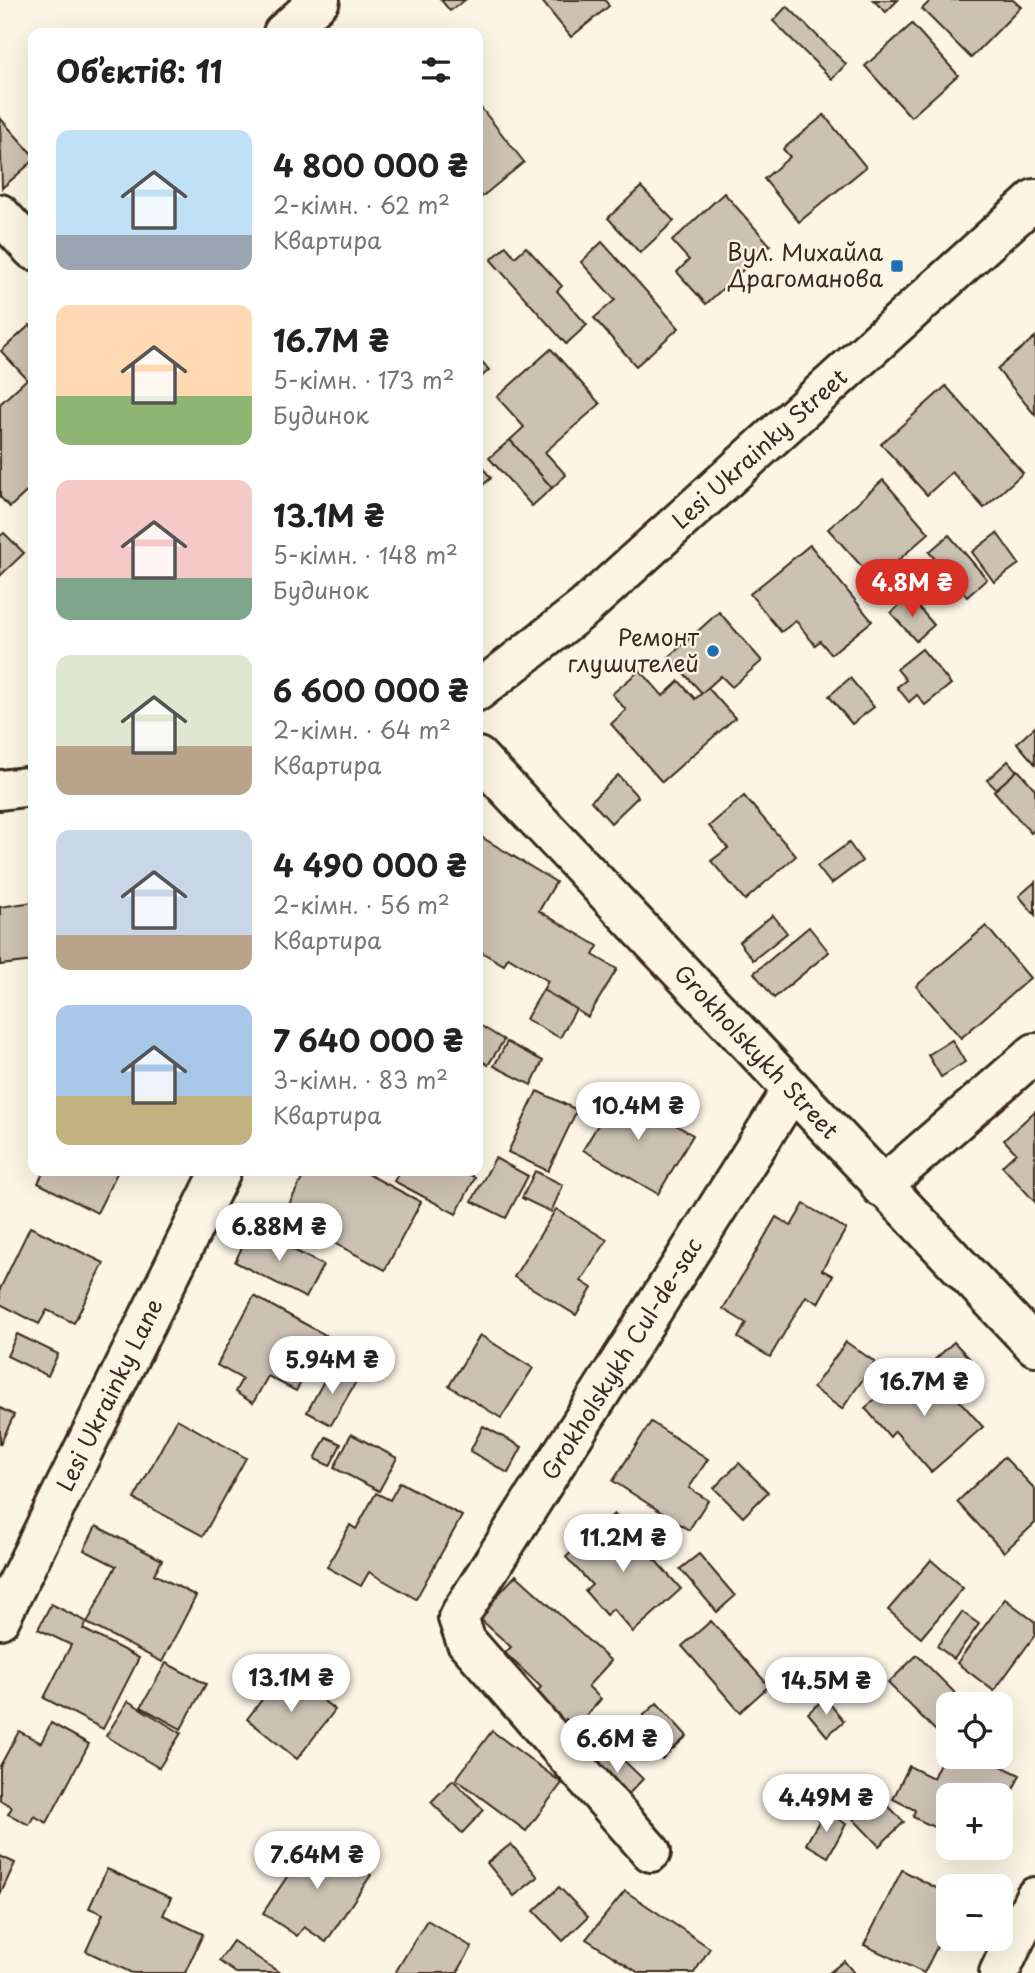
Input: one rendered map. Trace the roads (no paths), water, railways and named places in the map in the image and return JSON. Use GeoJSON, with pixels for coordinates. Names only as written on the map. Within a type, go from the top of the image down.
{"type":"FeatureCollection","features":[{"type":"Feature","properties":{"kind":"street"},"geometry":{"type":"LineString","coordinates":[[289,28],[320,0]]}},
{"type":"Feature","properties":{"kind":"street","name":"Lesi Ukrainky Street"},"geometry":{"type":"LineString","coordinates":[[483,687],[594,599],[1035,199]]}},
{"type":"Feature","properties":{"kind":"street"},"geometry":{"type":"LineString","coordinates":[[0,214],[28,245]]}},
{"type":"Feature","properties":{"kind":"street","name":"Grokholskykh Street"},"geometry":{"type":"LineString","coordinates":[[483,762],[1035,1346]]}},
{"type":"Feature","properties":{"kind":"street"},"geometry":{"type":"LineString","coordinates":[[0,790],[28,787]]}},
{"type":"Feature","properties":{"kind":"street"},"geometry":{"type":"LineString","coordinates":[[881,1186],[1035,1054]]}},
{"type":"Feature","properties":{"kind":"street","name":"Grokholskykh Сul-de-sac"},"geometry":{"type":"LineString","coordinates":[[651,1852],[466,1641],[458,1618],[792,1090]]}},
{"type":"Feature","properties":{"kind":"street","name":"Lesi Ukrainky Lane"},"geometry":{"type":"LineString","coordinates":[[0,1619],[219,1176]]}},
{"type":"Feature","properties":{"kind":"street"},"geometry":{"type":"LineString","coordinates":[[999,1973],[1035,1897]]}},
{"type":"Feature","properties":{"kind":"place","name":"Вул. Михайла Драгоманова"},"geometry":{"type":"Point","coordinates":[897,266]}},
{"type":"Feature","properties":{"kind":"place","name":"Ремонт глушителей"},"geometry":{"type":"Point","coordinates":[713,651]}}]}
